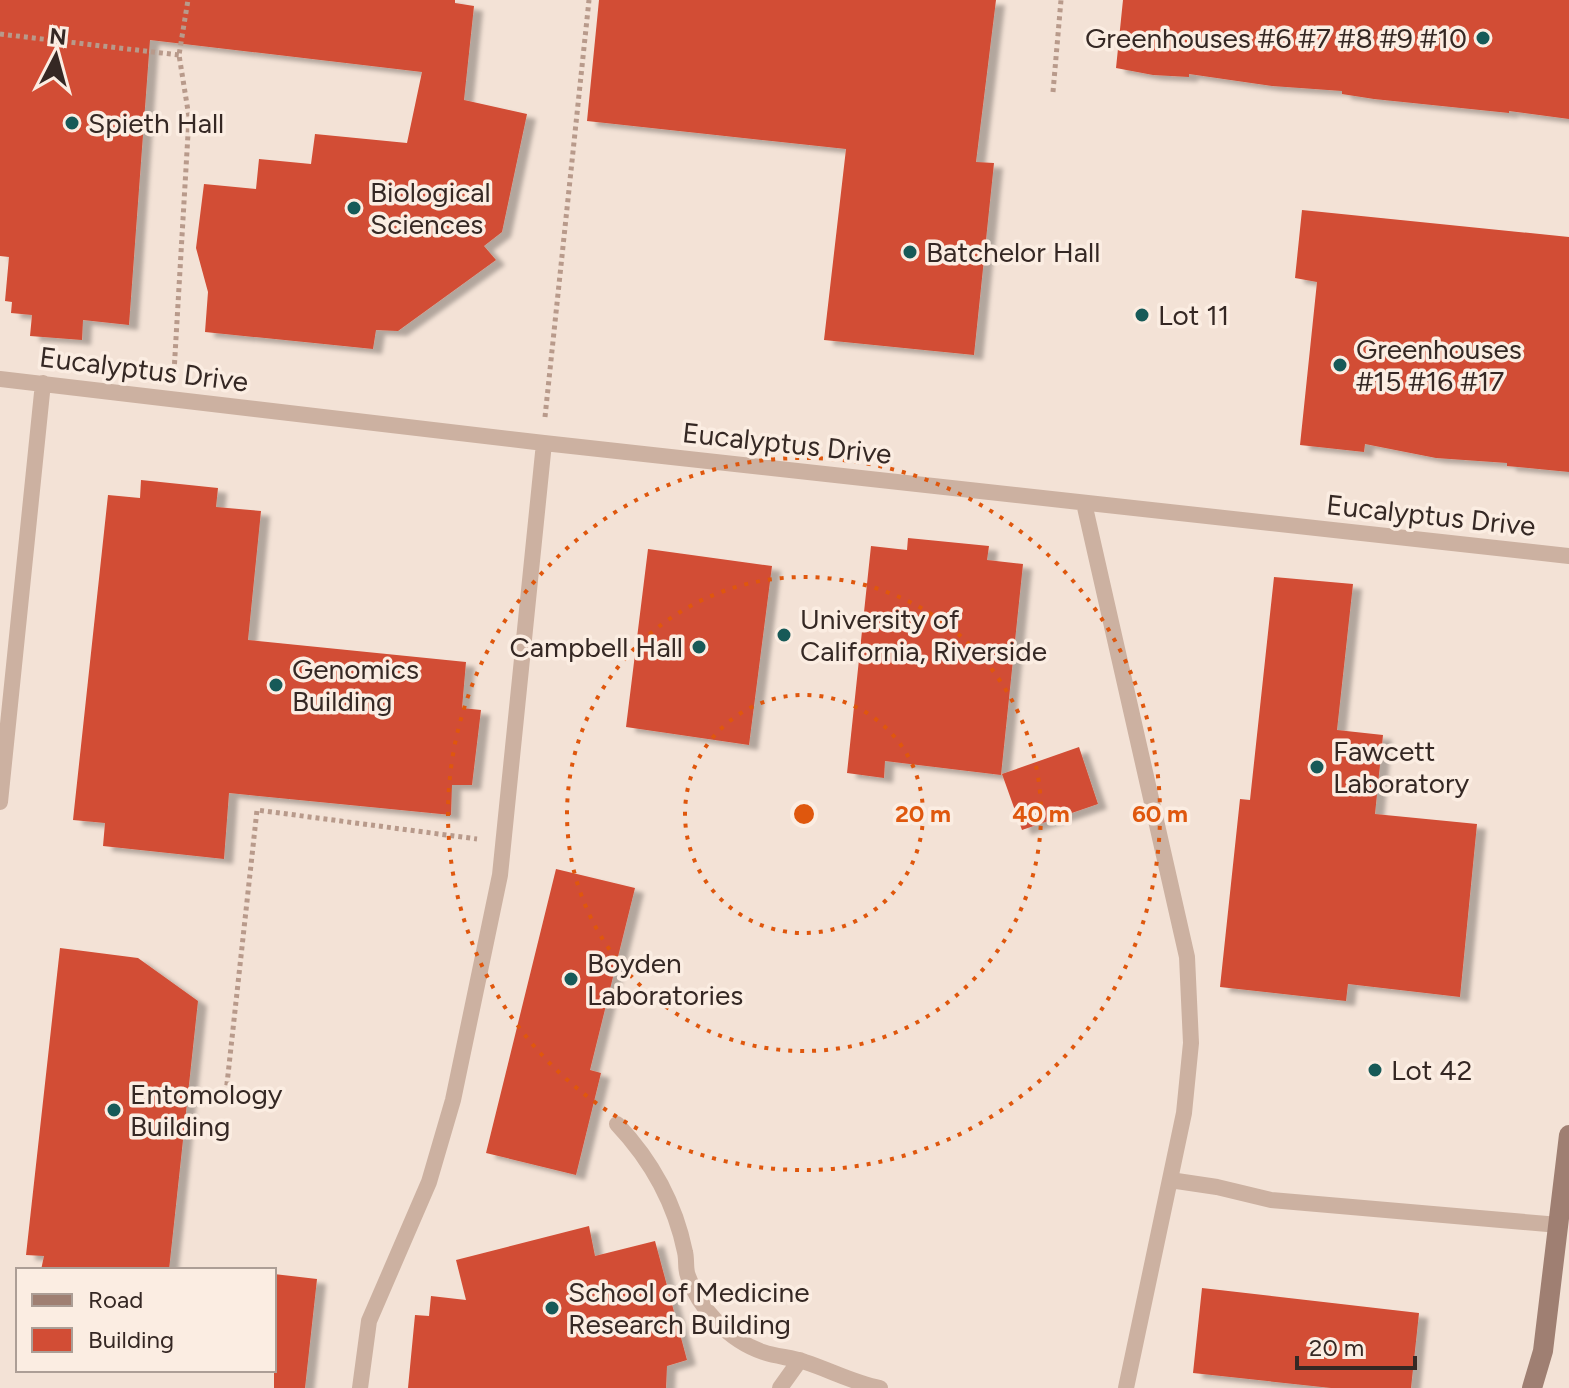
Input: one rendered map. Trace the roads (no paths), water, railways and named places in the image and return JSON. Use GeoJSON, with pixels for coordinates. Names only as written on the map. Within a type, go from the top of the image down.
{"type":"FeatureCollection","features":[{"type":"Feature","properties":{"kind":"street"},"geometry":{"type":"LineString","coordinates":[[1532,1388],[1543,1351],[1569,1135]]}},
{"type":"Feature","properties":{"kind":"lane","name":"Eucalyptus Drive"},"geometry":{"type":"LineString","coordinates":[[0,379],[544,443],[1569,556]]}},
{"type":"Feature","properties":{"kind":"lane"},"geometry":{"type":"LineString","coordinates":[[0,802],[43,383]]}},
{"type":"Feature","properties":{"kind":"lane"},"geometry":{"type":"LineString","coordinates":[[360,1388],[369,1321],[429,1182],[453,1100],[500,875],[544,443]]}},
{"type":"Feature","properties":{"kind":"lane"},"geometry":{"type":"LineString","coordinates":[[1084,503],[1187,957],[1191,1043],[1184,1113],[1126,1388]]}},
{"type":"Feature","properties":{"kind":"lane"},"geometry":{"type":"LineString","coordinates":[[617,1124],[650,1163],[669,1202],[686,1253],[687,1275],[717,1323],[764,1353],[800,1360],[880,1388]]}},
{"type":"Feature","properties":{"kind":"lane"},"geometry":{"type":"LineString","coordinates":[[1170,1180],[1271,1200],[1559,1225]]}},
{"type":"Feature","properties":{"kind":"lane"},"geometry":{"type":"LineString","coordinates":[[780,1388],[800,1360]]}},
{"type":"Feature","properties":{"kind":"place","name":"Greenhouses #6 #7 #8 #9 #10"},"geometry":{"type":"Point","coordinates":[1483,38]}},
{"type":"Feature","properties":{"kind":"place","name":"Spieth Hall"},"geometry":{"type":"Point","coordinates":[72,123]}},
{"type":"Feature","properties":{"kind":"place","name":"Biological Sciences"},"geometry":{"type":"Point","coordinates":[354,208]}},
{"type":"Feature","properties":{"kind":"place","name":"Batchelor Hall"},"geometry":{"type":"Point","coordinates":[910,252]}},
{"type":"Feature","properties":{"kind":"place","name":"Lot 11"},"geometry":{"type":"Point","coordinates":[1142,315]}},
{"type":"Feature","properties":{"kind":"place","name":"Greenhouses #15 #16 #17"},"geometry":{"type":"Point","coordinates":[1340,365]}},
{"type":"Feature","properties":{"kind":"place","name":"University of California, Riverside"},"geometry":{"type":"Point","coordinates":[784,635]}},
{"type":"Feature","properties":{"kind":"place","name":"Campbell Hall"},"geometry":{"type":"Point","coordinates":[699,647]}},
{"type":"Feature","properties":{"kind":"place","name":"Genomics Building"},"geometry":{"type":"Point","coordinates":[276,685]}},
{"type":"Feature","properties":{"kind":"place","name":"Fawcett Laboratory"},"geometry":{"type":"Point","coordinates":[1317,767]}},
{"type":"Feature","properties":{"kind":"place","name":"Boyden Laboratories"},"geometry":{"type":"Point","coordinates":[571,979]}},
{"type":"Feature","properties":{"kind":"place","name":"Lot 42"},"geometry":{"type":"Point","coordinates":[1375,1070]}},
{"type":"Feature","properties":{"kind":"place","name":"Entomology Building"},"geometry":{"type":"Point","coordinates":[114,1110]}},
{"type":"Feature","properties":{"kind":"place","name":"School of Medicine Research Building"},"geometry":{"type":"Point","coordinates":[552,1308]}}]}
